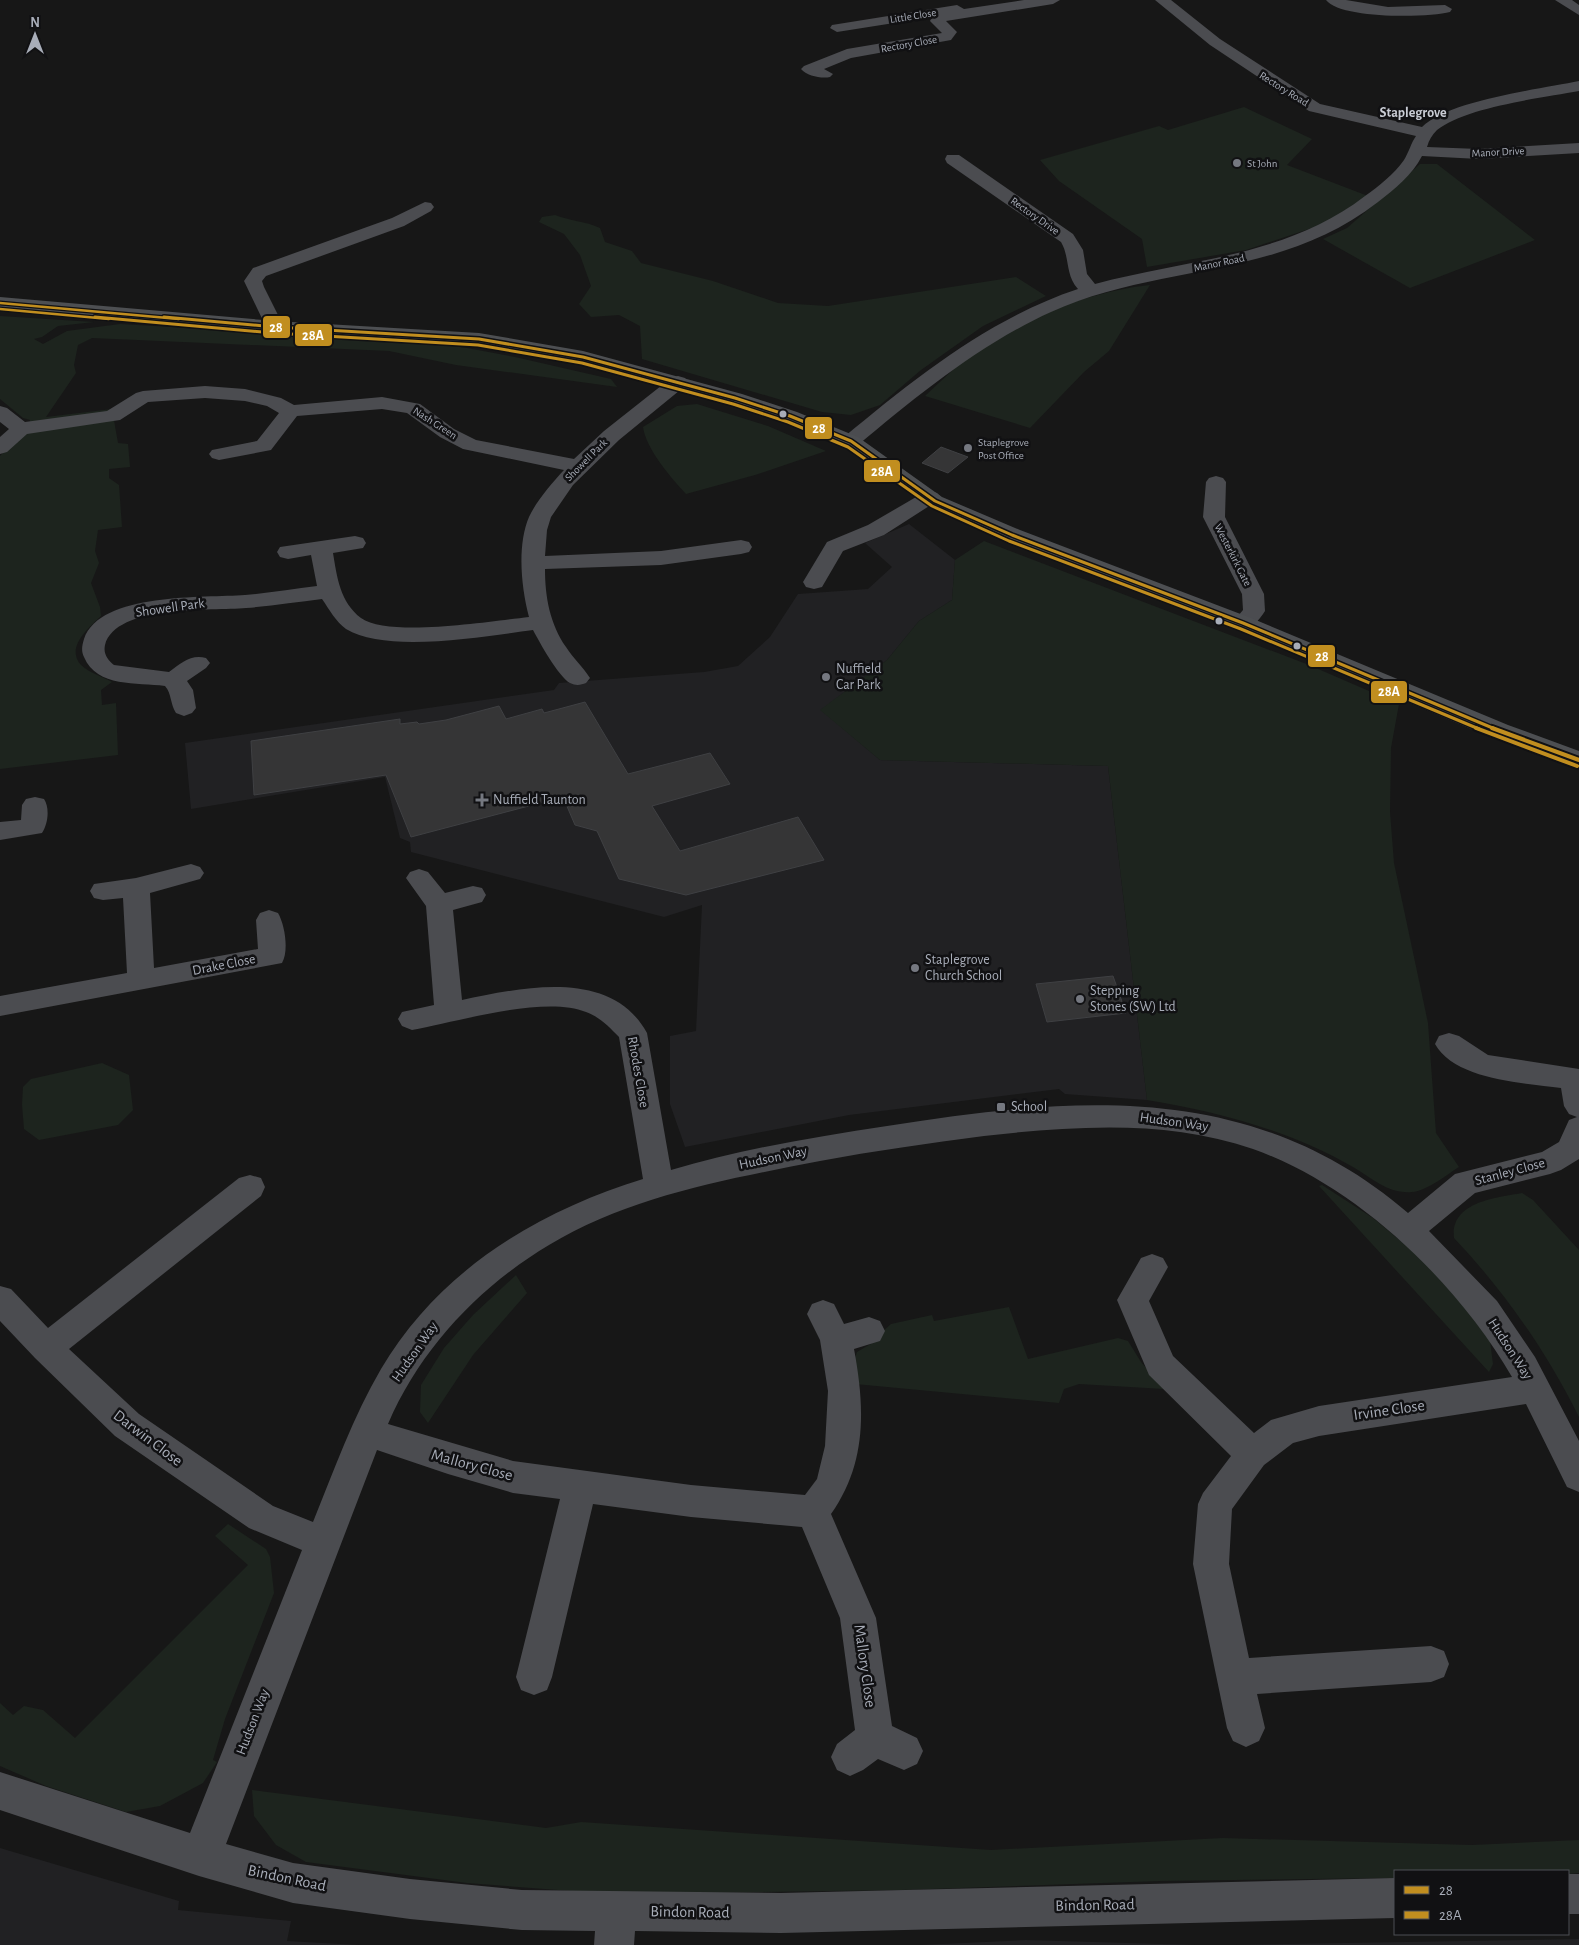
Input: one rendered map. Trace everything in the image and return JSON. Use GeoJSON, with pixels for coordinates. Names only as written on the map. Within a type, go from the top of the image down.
{"type":"FeatureCollection","features":[{"type":"Feature","properties":{"kind":"main road"},"geometry":{"type":"LineString","coordinates":[[0,303],[275,327],[479,339],[582,357],[678,382],[790,416],[852,441],[930,497],[1012,534],[1243,623],[1500,732],[1579,760]]}},
{"type":"Feature","properties":{"kind":"street","name":"Little Close"},"geometry":{"type":"LineString","coordinates":[[837,28],[1020,0]]}},
{"type":"Feature","properties":{"kind":"street","name":"Rectory Close"},"geometry":{"type":"LineString","coordinates":[[825,74],[809,69],[847,54],[946,37],[950,32],[937,21],[941,17],[1053,0]]}},
{"type":"Feature","properties":{"kind":"street","name":"Rectory Road"},"geometry":{"type":"LineString","coordinates":[[1162,0],[1215,42],[1273,83],[1315,108],[1426,132]]}},
{"type":"Feature","properties":{"kind":"street"},"geometry":{"type":"LineString","coordinates":[[1562,0],[1579,11]]}},
{"type":"Feature","properties":{"kind":"street"},"geometry":{"type":"LineString","coordinates":[[1338,5],[1429,15],[1445,9]]}},
{"type":"Feature","properties":{"kind":"street"},"geometry":{"type":"LineString","coordinates":[[1426,132],[1432,126],[1457,114],[1579,86]]}},
{"type":"Feature","properties":{"kind":"street","name":"Manor Road"},"geometry":{"type":"LineString","coordinates":[[852,441],[981,342],[1018,320],[1091,291],[1225,263],[1313,236],[1343,220],[1400,175],[1417,151],[1426,132]]}},
{"type":"Feature","properties":{"kind":"street","name":"Manor Drive"},"geometry":{"type":"LineString","coordinates":[[1417,151],[1479,154],[1579,148]]}},
{"type":"Feature","properties":{"kind":"street","name":"Rectory Drive"},"geometry":{"type":"LineString","coordinates":[[952,159],[1067,238],[1074,246],[1077,260],[1075,269],[1080,280],[1091,291]]}},
{"type":"Feature","properties":{"kind":"street"},"geometry":{"type":"LineString","coordinates":[[275,327],[273,318],[257,295],[254,280],[259,272],[398,222],[425,207]]}},
{"type":"Feature","properties":{"kind":"street","name":"Showell Park"},"geometry":{"type":"LineString","coordinates":[[578,678],[558,655],[540,622],[534,586],[534,563],[535,537],[540,516],[577,466],[678,382]]}},
{"type":"Feature","properties":{"kind":"street","name":"Nash Green"},"geometry":{"type":"LineString","coordinates":[[21,429],[113,416],[143,397],[172,393],[205,392],[245,395],[274,402],[291,411],[382,403],[398,404],[413,408],[447,433],[470,445],[577,466]]}},
{"type":"Feature","properties":{"kind":"street"},"geometry":{"type":"LineString","coordinates":[[220,454],[273,449],[291,411]]}},
{"type":"Feature","properties":{"kind":"street"},"geometry":{"type":"LineString","coordinates":[[0,412],[21,429],[0,448]]}},
{"type":"Feature","properties":{"kind":"street","name":"Westerkirk Gate"},"geometry":{"type":"LineString","coordinates":[[1216,482],[1214,517],[1253,594],[1254,611],[1243,623]]}},
{"type":"Feature","properties":{"kind":"street"},"geometry":{"type":"LineString","coordinates":[[814,582],[835,547],[876,530],[930,497]]}},
{"type":"Feature","properties":{"kind":"street"},"geometry":{"type":"LineString","coordinates":[[288,552],[355,543]]}},
{"type":"Feature","properties":{"kind":"street"},"geometry":{"type":"LineString","coordinates":[[534,563],[683,548],[742,547]]}},
{"type":"Feature","properties":{"kind":"street"},"geometry":{"type":"LineString","coordinates":[[320,548],[329,591],[340,610],[356,625],[375,632],[420,633],[540,622]]}},
{"type":"Feature","properties":{"kind":"street","name":"Showell Park"},"geometry":{"type":"LineString","coordinates":[[173,680],[158,676],[127,674],[104,669],[95,659],[93,648],[98,632],[122,617],[139,610],[196,602],[236,602],[329,591]]}},
{"type":"Feature","properties":{"kind":"street"},"geometry":{"type":"LineString","coordinates":[[184,708],[181,690],[173,680],[198,663]]}},
{"type":"Feature","properties":{"kind":"street"},"geometry":{"type":"LineString","coordinates":[[0,831],[34,826]]}},
{"type":"Feature","properties":{"kind":"street"},"geometry":{"type":"LineString","coordinates":[[103,891],[136,887],[191,873]]}},
{"type":"Feature","properties":{"kind":"street"},"geometry":{"type":"LineString","coordinates":[[419,878],[439,904],[449,1013]]}},
{"type":"Feature","properties":{"kind":"street"},"geometry":{"type":"LineString","coordinates":[[136,887],[142,981]]}},
{"type":"Feature","properties":{"kind":"street"},"geometry":{"type":"LineString","coordinates":[[439,904],[473,896]]}},
{"type":"Feature","properties":{"kind":"street","name":"Drake Close"},"geometry":{"type":"LineString","coordinates":[[0,1006],[272,956],[269,920]]}},
{"type":"Feature","properties":{"kind":"street","name":"Rhodes Close"},"geometry":{"type":"LineString","coordinates":[[412,1019],[531,997],[558,996],[578,997],[621,1018],[633,1033],[659,1187]]}},
{"type":"Feature","properties":{"kind":"street"},"geometry":{"type":"LineString","coordinates":[[1449,1044],[1481,1065],[1577,1088]]}},
{"type":"Feature","properties":{"kind":"street","name":"Hudson Way"},"geometry":{"type":"LineString","coordinates":[[199,1856],[212,1830],[322,1542],[367,1432],[400,1368],[441,1315],[468,1286],[498,1261],[542,1232],[596,1209],[659,1187],[720,1169],[862,1141],[1038,1118],[1118,1115],[1193,1123],[1241,1133],[1301,1158],[1342,1180],[1376,1203],[1409,1230],[1463,1284],[1501,1331],[1535,1388],[1579,1476]]}},
{"type":"Feature","properties":{"kind":"street","name":"Stanley Close"},"geometry":{"type":"LineString","coordinates":[[1409,1230],[1466,1183],[1550,1162],[1571,1149],[1579,1128]]}},
{"type":"Feature","properties":{"kind":"street"},"geometry":{"type":"LineString","coordinates":[[46,1348],[250,1187]]}},
{"type":"Feature","properties":{"kind":"street"},"geometry":{"type":"LineString","coordinates":[[1152,1267],[1133,1300],[1160,1365],[1252,1454]]}},
{"type":"Feature","properties":{"kind":"street","name":"Darwin Close"},"geometry":{"type":"LineString","coordinates":[[0,1299],[46,1348],[126,1425],[261,1517],[322,1542]]}},
{"type":"Feature","properties":{"kind":"street"},"geometry":{"type":"LineString","coordinates":[[813,1512],[832,1485],[842,1446],[845,1391],[830,1327],[869,1331]]}},
{"type":"Feature","properties":{"kind":"street","name":"Irvine Close"},"geometry":{"type":"LineString","coordinates":[[1246,1728],[1211,1564],[1215,1504],[1252,1454],[1283,1431],[1319,1420],[1535,1388]]}},
{"type":"Feature","properties":{"kind":"street","name":"Mallory Close"},"geometry":{"type":"LineString","coordinates":[[367,1432],[448,1459],[504,1474],[580,1487],[691,1501],[813,1512],[858,1618],[876,1749]]}},
{"type":"Feature","properties":{"kind":"street"},"geometry":{"type":"LineString","coordinates":[[534,1677],[580,1487]]}},
{"type":"Feature","properties":{"kind":"street"},"geometry":{"type":"LineString","coordinates":[[1235,1678],[1431,1664]]}},
{"type":"Feature","properties":{"kind":"street","name":"Bindon Road"},"geometry":{"type":"LineString","coordinates":[[0,1791],[199,1856],[293,1882],[410,1899],[522,1910],[615,1928],[790,1912],[1394,1898]]}},
{"type":"Feature","properties":{"kind":"shaded area"},"geometry":{"type":"Polygon","coordinates":[[[1244,107],[1312,139],[1287,165],[1368,196],[1321,225],[1246,250],[1147,267],[1142,239],[1059,181],[1040,160],[1159,126],[1168,130],[1244,107]]]}},
{"type":"Feature","properties":{"kind":"shaded area"},"geometry":{"type":"Polygon","coordinates":[[[1420,164],[1437,164],[1535,240],[1410,288],[1323,239],[1347,228],[1420,164]]]}},
{"type":"Feature","properties":{"kind":"shaded area"},"geometry":{"type":"Polygon","coordinates":[[[555,215],[600,228],[605,242],[632,251],[641,263],[713,281],[778,303],[828,306],[1016,277],[1046,296],[983,326],[921,370],[880,405],[851,415],[822,412],[642,359],[640,326],[619,315],[591,317],[579,304],[591,286],[580,255],[564,234],[539,222],[542,217],[555,215]]]}},
{"type":"Feature","properties":{"kind":"shaded area"},"geometry":{"type":"Polygon","coordinates":[[[1150,285],[1109,351],[1084,372],[1030,428],[925,396],[959,364],[983,346],[1028,321],[1077,301],[1127,288],[1150,285]]]}},
{"type":"Feature","properties":{"kind":"shaded area"},"geometry":{"type":"Polygon","coordinates":[[[0,316],[94,322],[58,326],[42,337],[34,339],[43,344],[67,331],[120,324],[413,341],[515,357],[611,379],[617,387],[456,365],[389,351],[92,338],[78,345],[74,365],[76,373],[46,417],[112,409],[118,443],[128,444],[130,467],[109,469],[109,478],[119,485],[122,527],[98,530],[95,551],[99,563],[91,583],[100,607],[101,616],[80,638],[76,651],[77,658],[84,668],[112,682],[101,690],[102,705],[116,703],[118,755],[0,769],[0,456],[10,444],[30,431],[30,420],[23,418],[0,399],[0,316]]]}},
{"type":"Feature","properties":{"kind":"shaded area"},"geometry":{"type":"Polygon","coordinates":[[[697,404],[768,426],[826,451],[755,475],[686,494],[654,454],[645,436],[643,427],[677,406],[697,404]]]}},
{"type":"Feature","properties":{"kind":"shaded area"},"geometry":{"type":"Polygon","coordinates":[[[909,524],[955,560],[952,600],[919,621],[887,660],[821,710],[880,760],[1108,766],[1147,1100],[1065,1094],[1059,1089],[849,1115],[685,1147],[670,1104],[670,1036],[696,1031],[702,905],[664,917],[411,852],[410,842],[400,838],[385,777],[191,809],[185,743],[554,690],[559,683],[704,672],[738,666],[770,637],[798,594],[868,589],[892,567],[865,543],[909,524]]]}},
{"type":"Feature","properties":{"kind":"shaded area"},"geometry":{"type":"Polygon","coordinates":[[[984,541],[1309,665],[1399,704],[1391,748],[1390,812],[1394,863],[1428,1023],[1436,1133],[1459,1167],[1424,1189],[1403,1192],[1388,1188],[1329,1154],[1253,1124],[1200,1110],[1147,1100],[1108,766],[880,760],[820,710],[887,660],[919,621],[952,600],[955,560],[984,541]]]}},
{"type":"Feature","properties":{"kind":"shaded area"},"geometry":{"type":"Polygon","coordinates":[[[102,1063],[129,1075],[133,1110],[118,1125],[39,1140],[24,1129],[23,1087],[31,1079],[102,1063]]]}},
{"type":"Feature","properties":{"kind":"shaded area"},"geometry":{"type":"Polygon","coordinates":[[[1322,1185],[1373,1218],[1420,1257],[1460,1302],[1490,1341],[1493,1364],[1489,1372],[1319,1186],[1322,1185]]]}},
{"type":"Feature","properties":{"kind":"shaded area"},"geometry":{"type":"Polygon","coordinates":[[[1522,1193],[1533,1200],[1579,1250],[1579,1417],[1553,1369],[1523,1323],[1473,1258],[1454,1238],[1455,1226],[1459,1216],[1467,1209],[1488,1200],[1522,1193]]]}},
{"type":"Feature","properties":{"kind":"shaded area"},"geometry":{"type":"Polygon","coordinates":[[[516,1275],[527,1293],[473,1355],[428,1423],[420,1412],[421,1385],[444,1348],[473,1315],[516,1275]]]}},
{"type":"Feature","properties":{"kind":"shaded area"},"geometry":{"type":"Polygon","coordinates":[[[1009,1307],[1028,1359],[1118,1338],[1128,1341],[1141,1362],[1164,1389],[1079,1384],[1064,1389],[1059,1403],[855,1384],[853,1364],[857,1352],[879,1339],[882,1332],[891,1324],[932,1315],[934,1321],[1009,1307]]]}},
{"type":"Feature","properties":{"kind":"shaded area"},"geometry":{"type":"Polygon","coordinates":[[[228,1524],[266,1549],[270,1557],[274,1593],[225,1719],[213,1760],[217,1762],[203,1783],[160,1806],[126,1812],[46,1786],[0,1766],[0,1703],[13,1715],[24,1706],[43,1710],[75,1738],[248,1565],[215,1536],[228,1524]]]}},
{"type":"Feature","properties":{"kind":"shaded area"},"geometry":{"type":"Polygon","coordinates":[[[252,1790],[546,1828],[581,1822],[991,1850],[1223,1838],[1472,1845],[1579,1840],[1579,1873],[1569,1874],[1569,1870],[1394,1870],[1394,1878],[1160,1881],[902,1890],[701,1893],[585,1892],[467,1883],[306,1862],[276,1845],[254,1816],[252,1790]]]}},
{"type":"Feature","properties":{"kind":"shaded area"},"geometry":{"type":"Polygon","coordinates":[[[0,1848],[179,1901],[178,1910],[291,1921],[287,1941],[359,1945],[0,1945],[0,1848]]]}},
{"type":"Feature","properties":{"kind":"shaded area"},"geometry":{"type":"Polygon","coordinates":[[[1579,1939],[1579,1945],[1234,1945],[1579,1939]]]}},
{"type":"Feature","properties":{"kind":"shaded area"},"geometry":{"type":"Polygon","coordinates":[[[1026,1940],[1196,1945],[920,1945],[1026,1940]]]}},
{"type":"Feature","properties":{"kind":"building"},"geometry":{"type":"Polygon","coordinates":[[[941,447],[968,457],[948,473],[922,463],[941,447]]]}},
{"type":"Feature","properties":{"kind":"building","name":"Nuffield Taunton"},"geometry":{"type":"Polygon","coordinates":[[[585,702],[628,774],[710,753],[730,784],[652,806],[680,851],[798,817],[824,860],[686,895],[619,879],[597,831],[575,825],[563,797],[411,837],[386,775],[254,795],[251,741],[400,719],[400,724],[417,722],[419,724],[446,720],[499,706],[506,719],[542,709],[544,713],[585,702]]]}},
{"type":"Feature","properties":{"kind":"building","name":"Stepping Stones (SW) Ltd"},"geometry":{"type":"Polygon","coordinates":[[[1113,976],[1126,1013],[1047,1022],[1036,984],[1113,976]]]}},
{"type":"Feature","properties":{"kind":"transit line","name":"28"},"geometry":{"type":"LineString","coordinates":[[0,303],[275,327],[479,339],[583,357],[735,398],[790,416],[851,441],[935,501],[1012,535],[1243,623],[1499,731],[1579,760]]}},
{"type":"Feature","properties":{"kind":"transit line","name":"28A"},"geometry":{"type":"LineString","coordinates":[[0,309],[274,333],[478,345],[582,363],[733,404],[788,422],[848,447],[932,506],[1009,541],[1241,629],[1497,737],[1577,766]]}},
{"type":"Feature","properties":{"kind":"place","name":"St John"},"geometry":{"type":"Point","coordinates":[1237,163]}},
{"type":"Feature","properties":{"kind":"place","name":"Staplegrove Post Office"},"geometry":{"type":"Point","coordinates":[968,448]}},
{"type":"Feature","properties":{"kind":"place","name":"Nuffield Car Park"},"geometry":{"type":"Point","coordinates":[826,677]}},
{"type":"Feature","properties":{"kind":"place","name":"Nuffield Taunton"},"geometry":{"type":"Point","coordinates":[482,800]}},
{"type":"Feature","properties":{"kind":"place","name":"Staplegrove Church School"},"geometry":{"type":"Point","coordinates":[915,968]}},
{"type":"Feature","properties":{"kind":"place","name":"Stepping Stones (SW) Ltd"},"geometry":{"type":"Point","coordinates":[1080,999]}},
{"type":"Feature","properties":{"kind":"place","name":"School"},"geometry":{"type":"Point","coordinates":[1001,1107]}},
{"type":"Feature","properties":{"kind":"district","name":"Staplegrove"},"geometry":{"type":"Point","coordinates":[1413,113]}}]}
